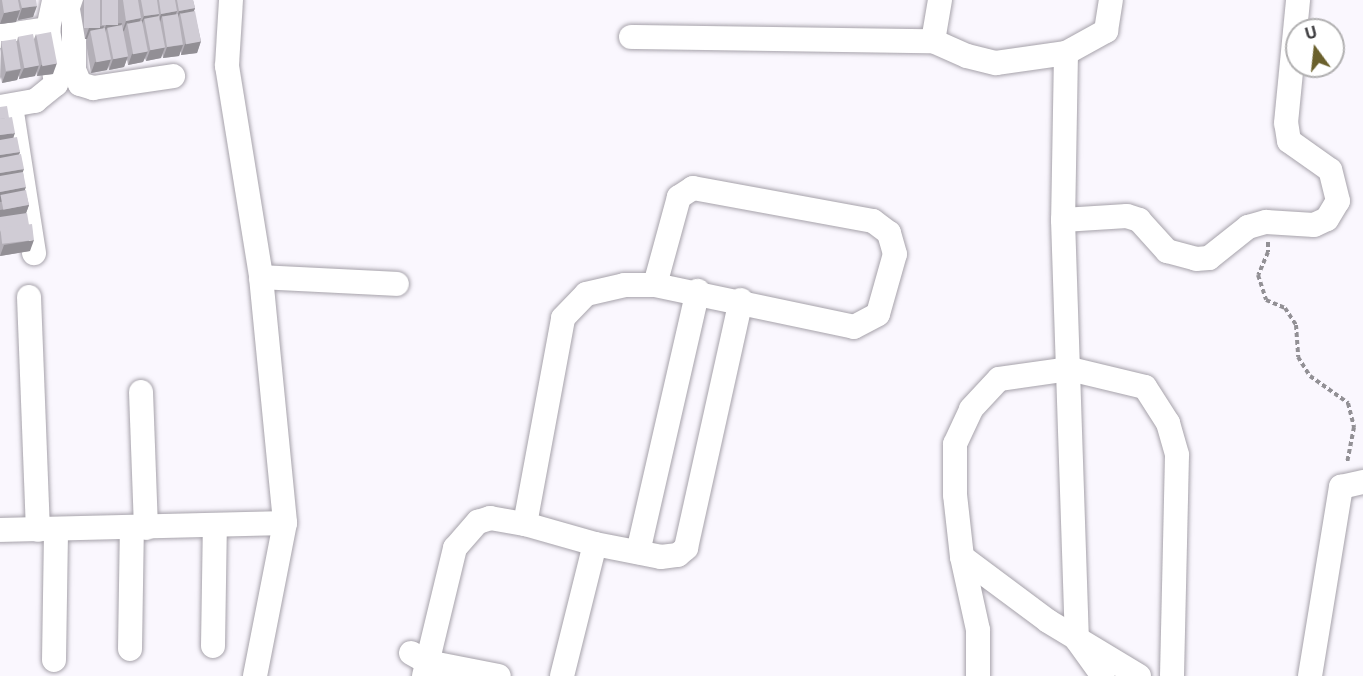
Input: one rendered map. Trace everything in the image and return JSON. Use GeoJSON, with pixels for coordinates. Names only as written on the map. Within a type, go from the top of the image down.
{"type":"FeatureCollection","features":[{"type":"Feature","properties":{"kind":"street"},"geometry":{"type":"LineString","coordinates":[[231,0],[227,66],[261,277],[285,523],[255,676]]}},
{"type":"Feature","properties":{"kind":"street"},"geometry":{"type":"LineString","coordinates":[[933,41],[940,0]]}},
{"type":"Feature","properties":{"kind":"street"},"geometry":{"type":"LineString","coordinates":[[631,37],[933,41],[967,56],[996,63],[1066,53],[1106,30],[1111,0]]}},
{"type":"Feature","properties":{"kind":"street"},"geometry":{"type":"LineString","coordinates":[[1063,220],[1127,216],[1139,220],[1167,251],[1196,259],[1209,258],[1248,227],[1266,222],[1314,225],[1327,219],[1338,201],[1330,170],[1289,141],[1286,123],[1298,0]]}},
{"type":"Feature","properties":{"kind":"street"},"geometry":{"type":"LineString","coordinates":[[0,36],[48,29],[75,2]]}},
{"type":"Feature","properties":{"kind":"street"},"geometry":{"type":"LineString","coordinates":[[75,2],[74,70],[80,84],[93,88],[172,76]]}},
{"type":"Feature","properties":{"kind":"street"},"geometry":{"type":"LineString","coordinates":[[34,253],[5,107],[35,101],[56,84],[48,29]]}},
{"type":"Feature","properties":{"kind":"street"},"geometry":{"type":"LineString","coordinates":[[1066,53],[1063,220],[1070,369],[1077,640],[1103,676]]}},
{"type":"Feature","properties":{"kind":"street"},"geometry":{"type":"LineString","coordinates":[[525,524],[563,318],[586,294],[624,285],[655,285],[741,300],[844,326],[863,325],[878,315],[895,254],[889,233],[873,221],[693,188],[678,197],[655,285]]}},
{"type":"Feature","properties":{"kind":"street"},"geometry":{"type":"LineString","coordinates":[[261,277],[397,284]]}},
{"type":"Feature","properties":{"kind":"street"},"geometry":{"type":"LineString","coordinates":[[638,552],[698,291]]}},
{"type":"Feature","properties":{"kind":"street"},"geometry":{"type":"LineString","coordinates":[[29,297],[47,530],[54,660]]}},
{"type":"Feature","properties":{"kind":"street"},"geometry":{"type":"LineString","coordinates":[[499,676],[421,664],[455,548],[467,529],[490,518],[525,524],[595,543],[670,557],[686,548],[741,300]]}},
{"type":"Feature","properties":{"kind":"street"},"geometry":{"type":"LineString","coordinates":[[978,676],[978,630],[962,557],[955,495],[955,444],[971,409],[999,379],[1070,369],[1145,387],[1168,423],[1177,455],[1172,676]]}},
{"type":"Feature","properties":{"kind":"street"},"geometry":{"type":"LineString","coordinates":[[130,649],[139,528],[141,392]]}},
{"type":"Feature","properties":{"kind":"street"},"geometry":{"type":"LineString","coordinates":[[1310,676],[1352,484]]}},
{"type":"Feature","properties":{"kind":"street"},"geometry":{"type":"LineString","coordinates":[[0,530],[285,523]]}},
{"type":"Feature","properties":{"kind":"street"},"geometry":{"type":"LineString","coordinates":[[213,646],[215,525]]}},
{"type":"Feature","properties":{"kind":"street"},"geometry":{"type":"LineString","coordinates":[[562,676],[595,543]]}},
{"type":"Feature","properties":{"kind":"street"},"geometry":{"type":"LineString","coordinates":[[962,557],[1077,640],[1139,676]]}},
{"type":"Feature","properties":{"kind":"path"},"geometry":{"type":"LineString","coordinates":[[1266,222],[1269,252],[1258,275],[1266,300],[1285,308],[1296,325],[1298,357],[1310,376],[1348,404],[1354,427],[1352,484]]}},
{"type":"Feature","properties":{"kind":"building"},"geometry":{"type":"Polygon","coordinates":[[[2,0],[18,0],[20,10],[4,13],[2,0]]]}},
{"type":"Feature","properties":{"kind":"building"},"geometry":{"type":"Polygon","coordinates":[[[20,0],[36,0],[37,6],[22,8],[20,0]]]}},
{"type":"Feature","properties":{"kind":"building"},"geometry":{"type":"Polygon","coordinates":[[[84,0],[100,0],[100,28],[84,28],[84,0]]]}},
{"type":"Feature","properties":{"kind":"building"},"geometry":{"type":"Polygon","coordinates":[[[102,0],[118,0],[118,25],[102,25],[102,0]]]}},
{"type":"Feature","properties":{"kind":"building"},"geometry":{"type":"Polygon","coordinates":[[[123,0],[138,0],[141,18],[126,21],[123,0]]]}},
{"type":"Feature","properties":{"kind":"building"},"geometry":{"type":"Polygon","coordinates":[[[141,0],[157,0],[159,14],[144,16],[141,0]]]}},
{"type":"Feature","properties":{"kind":"building"},"geometry":{"type":"Polygon","coordinates":[[[159,0],[175,0],[177,11],[161,14],[159,0]]]}},
{"type":"Feature","properties":{"kind":"building"},"geometry":{"type":"Polygon","coordinates":[[[177,0],[193,0],[195,8],[179,11],[177,0]]]}},
{"type":"Feature","properties":{"kind":"building"},"geometry":{"type":"Polygon","coordinates":[[[195,11],[201,41],[186,44],[180,14],[195,11]]]}},
{"type":"Feature","properties":{"kind":"building"},"geometry":{"type":"Polygon","coordinates":[[[178,14],[183,45],[167,47],[162,17],[178,14]]]}},
{"type":"Feature","properties":{"kind":"building"},"geometry":{"type":"Polygon","coordinates":[[[159,16],[165,47],[150,50],[144,19],[159,16]]]}},
{"type":"Feature","properties":{"kind":"building"},"geometry":{"type":"Polygon","coordinates":[[[142,21],[148,51],[133,54],[127,24],[142,21]]]}},
{"type":"Feature","properties":{"kind":"building"},"geometry":{"type":"Polygon","coordinates":[[[122,25],[128,56],[113,59],[107,28],[122,25]]]}},
{"type":"Feature","properties":{"kind":"building"},"geometry":{"type":"Polygon","coordinates":[[[105,28],[111,59],[96,62],[90,31],[105,28]]]}},
{"type":"Feature","properties":{"kind":"building"},"geometry":{"type":"Polygon","coordinates":[[[51,32],[57,63],[42,66],[36,35],[51,32]]]}},
{"type":"Feature","properties":{"kind":"building"},"geometry":{"type":"Polygon","coordinates":[[[33,34],[39,65],[24,68],[18,37],[33,34]]]}},
{"type":"Feature","properties":{"kind":"building"},"geometry":{"type":"Polygon","coordinates":[[[16,39],[21,69],[6,71],[1,41],[16,39]]]}},
{"type":"Feature","properties":{"kind":"building"},"geometry":{"type":"Polygon","coordinates":[[[7,106],[9,118],[0,119],[0,107],[7,106]]]}},
{"type":"Feature","properties":{"kind":"building"},"geometry":{"type":"Polygon","coordinates":[[[12,117],[15,133],[0,135],[0,119],[12,117]]]}},
{"type":"Feature","properties":{"kind":"building"},"geometry":{"type":"Polygon","coordinates":[[[17,137],[20,152],[0,155],[0,140],[17,137]]]}},
{"type":"Feature","properties":{"kind":"building"},"geometry":{"type":"Polygon","coordinates":[[[21,154],[24,169],[0,173],[0,158],[21,154]]]}},
{"type":"Feature","properties":{"kind":"building"},"geometry":{"type":"Polygon","coordinates":[[[23,172],[26,187],[0,192],[0,176],[23,172]]]}},
{"type":"Feature","properties":{"kind":"building"},"geometry":{"type":"Polygon","coordinates":[[[26,190],[29,205],[3,210],[0,195],[26,190]]]}},
{"type":"Feature","properties":{"kind":"building"},"geometry":{"type":"Polygon","coordinates":[[[27,213],[29,225],[0,232],[0,217],[27,213]]]}},
{"type":"Feature","properties":{"kind":"building"},"geometry":{"type":"Polygon","coordinates":[[[32,224],[34,240],[2,244],[0,228],[32,224]]]}}]}
